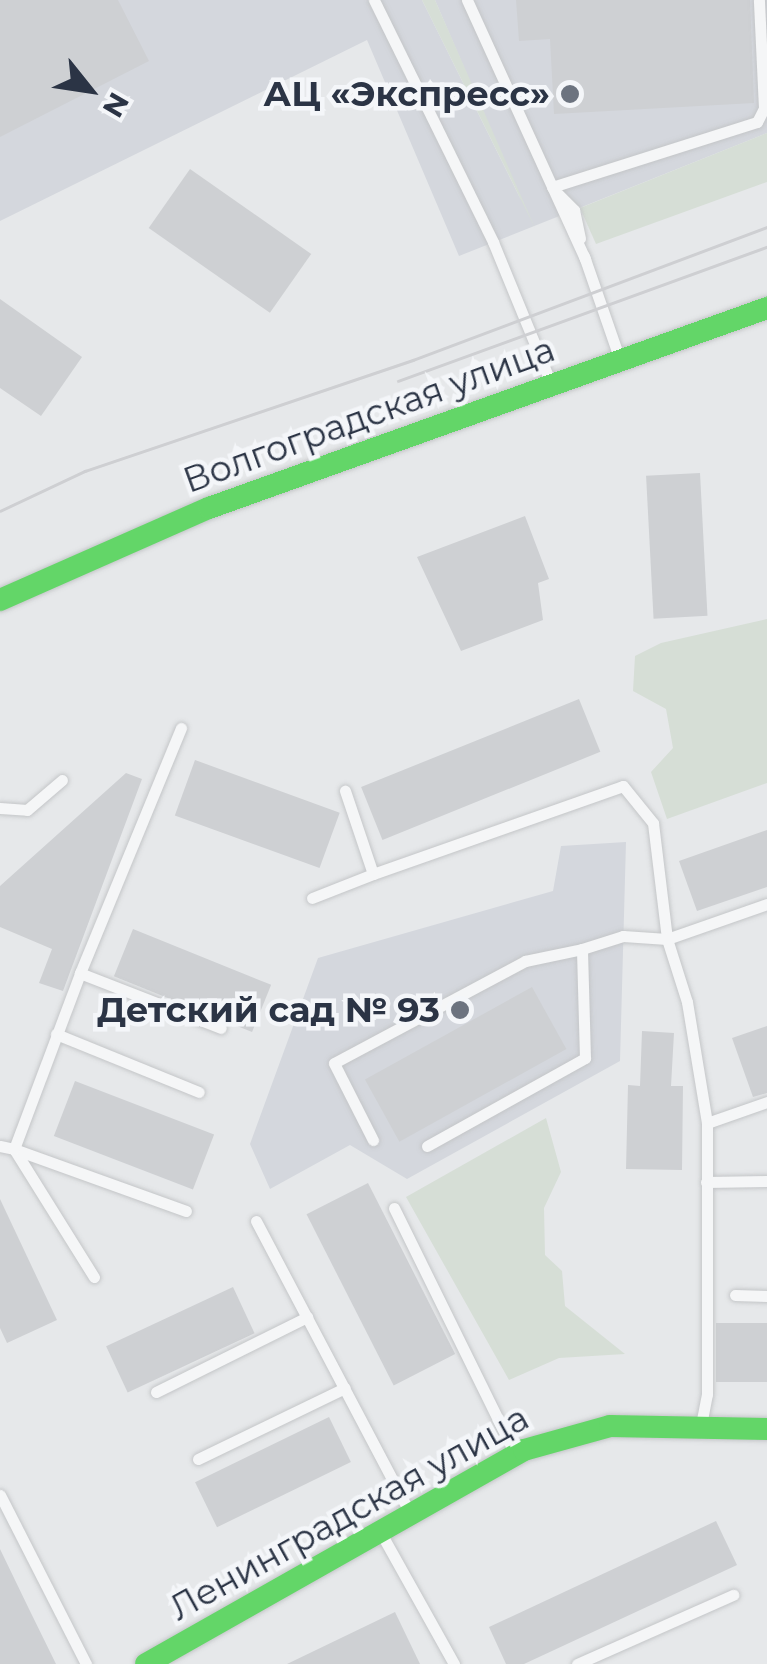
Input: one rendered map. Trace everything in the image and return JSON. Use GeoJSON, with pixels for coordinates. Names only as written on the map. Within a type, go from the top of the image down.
{"type":"FeatureCollection","features":[{"type":"Feature","properties":{"kind":"street","name":"Волгоградская улица"},"geometry":{"type":"LineString","coordinates":[[0,600],[209,508],[767,308]]}},
{"type":"Feature","properties":{"kind":"street","name":"Ленинградская улица"},"geometry":{"type":"LineString","coordinates":[[146,1664],[516,1454],[610,1426],[767,1429]]}},
{"type":"Feature","properties":{"kind":"lane"},"geometry":{"type":"LineString","coordinates":[[374,0],[493,242],[552,385]]}},
{"type":"Feature","properties":{"kind":"lane"},"geometry":{"type":"LineString","coordinates":[[467,0],[552,187],[574,210],[585,259],[620,361]]}},
{"type":"Feature","properties":{"kind":"lane"},"geometry":{"type":"LineString","coordinates":[[552,187],[757,122],[764,108],[759,0]]}},
{"type":"Feature","properties":{"kind":"lane"},"geometry":{"type":"LineString","coordinates":[[14,1149],[80,973],[181,728]]}},
{"type":"Feature","properties":{"kind":"lane"},"geometry":{"type":"LineString","coordinates":[[0,808],[27,810],[62,780]]}},
{"type":"Feature","properties":{"kind":"lane"},"geometry":{"type":"LineString","coordinates":[[312,898],[624,786],[653,823],[667,938],[687,1002],[707,1122],[707,1394],[701,1426]]}},
{"type":"Feature","properties":{"kind":"lane"},"geometry":{"type":"LineString","coordinates":[[345,791],[373,874]]}},
{"type":"Feature","properties":{"kind":"lane"},"geometry":{"type":"LineString","coordinates":[[373,1140],[334,1063],[525,961],[623,936],[667,938],[767,904]]}},
{"type":"Feature","properties":{"kind":"lane"},"geometry":{"type":"LineString","coordinates":[[427,1146],[585,1058],[582,949]]}},
{"type":"Feature","properties":{"kind":"lane"},"geometry":{"type":"LineString","coordinates":[[80,973],[221,1028]]}},
{"type":"Feature","properties":{"kind":"lane"},"geometry":{"type":"LineString","coordinates":[[56,1034],[199,1092]]}},
{"type":"Feature","properties":{"kind":"lane"},"geometry":{"type":"LineString","coordinates":[[707,1122],[767,1102]]}},
{"type":"Feature","properties":{"kind":"lane"},"geometry":{"type":"LineString","coordinates":[[0,1146],[186,1211]]}},
{"type":"Feature","properties":{"kind":"lane"},"geometry":{"type":"LineString","coordinates":[[14,1149],[94,1277]]}},
{"type":"Feature","properties":{"kind":"lane"},"geometry":{"type":"LineString","coordinates":[[706,1182],[767,1182]]}},
{"type":"Feature","properties":{"kind":"lane"},"geometry":{"type":"LineString","coordinates":[[394,1208],[516,1454]]}},
{"type":"Feature","properties":{"kind":"lane"},"geometry":{"type":"LineString","coordinates":[[256,1221],[411,1514]]}},
{"type":"Feature","properties":{"kind":"lane"},"geometry":{"type":"LineString","coordinates":[[735,1296],[767,1296]]}},
{"type":"Feature","properties":{"kind":"lane"},"geometry":{"type":"LineString","coordinates":[[156,1392],[307,1317]]}},
{"type":"Feature","properties":{"kind":"lane"},"geometry":{"type":"LineString","coordinates":[[198,1459],[344,1388]]}},
{"type":"Feature","properties":{"kind":"lane"},"geometry":{"type":"LineString","coordinates":[[0,1495],[86,1664]]}},
{"type":"Feature","properties":{"kind":"lane"},"geometry":{"type":"LineString","coordinates":[[380,1532],[454,1664]]}},
{"type":"Feature","properties":{"kind":"lane"},"geometry":{"type":"LineString","coordinates":[[577,1664],[733,1595]]}},
{"type":"Feature","properties":{"kind":"shaded area"},"geometry":{"type":"Polygon","coordinates":[[[0,0],[422,0],[521,200],[435,0],[767,0],[767,133],[459,256],[367,40],[0,221],[0,0]]]}},
{"type":"Feature","properties":{"kind":"shaded area"},"geometry":{"type":"Polygon","coordinates":[[[422,0],[435,0],[535,228],[422,0]]]}},
{"type":"Feature","properties":{"kind":"shaded area"},"geometry":{"type":"Polygon","coordinates":[[[767,133],[767,182],[596,244],[580,208],[767,133]]]}},
{"type":"Feature","properties":{"kind":"shaded area"},"geometry":{"type":"Polygon","coordinates":[[[767,619],[767,783],[667,819],[651,772],[673,748],[666,709],[633,691],[635,656],[661,643],[767,619]]]}},
{"type":"Feature","properties":{"kind":"shaded area","name":"Детский сад № 93"},"geometry":{"type":"Polygon","coordinates":[[[626,842],[620,1061],[407,1179],[350,1145],[270,1189],[250,1144],[318,958],[553,891],[561,846],[626,842]]]}},
{"type":"Feature","properties":{"kind":"shaded area"},"geometry":{"type":"Polygon","coordinates":[[[546,1118],[561,1172],[544,1208],[545,1255],[562,1271],[565,1306],[625,1354],[559,1358],[509,1380],[406,1197],[546,1118]]]}},
{"type":"Feature","properties":{"kind":"building"},"geometry":{"type":"Polygon","coordinates":[[[0,0],[118,0],[149,61],[0,137],[0,0]]]}},
{"type":"Feature","properties":{"kind":"building"},"geometry":{"type":"Polygon","coordinates":[[[516,0],[750,0],[754,103],[554,114],[550,39],[519,41],[516,0]]]}},
{"type":"Feature","properties":{"kind":"building"},"geometry":{"type":"Polygon","coordinates":[[[190,169],[311,254],[270,313],[149,228],[190,169]]]}},
{"type":"Feature","properties":{"kind":"building"},"geometry":{"type":"Polygon","coordinates":[[[0,299],[82,357],[41,416],[0,388],[0,299]]]}},
{"type":"Feature","properties":{"kind":"building"},"geometry":{"type":"Polygon","coordinates":[[[700,473],[707,616],[654,619],[646,476],[700,473]]]}},
{"type":"Feature","properties":{"kind":"building"},"geometry":{"type":"Polygon","coordinates":[[[525,516],[549,579],[538,583],[543,620],[461,651],[417,557],[525,516]]]}},
{"type":"Feature","properties":{"kind":"building"},"geometry":{"type":"Polygon","coordinates":[[[579,699],[600,752],[382,840],[361,787],[579,699]]]}},
{"type":"Feature","properties":{"kind":"building"},"geometry":{"type":"Polygon","coordinates":[[[195,760],[340,813],[320,868],[175,815],[195,760]]]}},
{"type":"Feature","properties":{"kind":"building"},"geometry":{"type":"Polygon","coordinates":[[[126,773],[142,779],[63,991],[39,983],[52,949],[0,927],[0,886],[126,773]]]}},
{"type":"Feature","properties":{"kind":"building"},"geometry":{"type":"Polygon","coordinates":[[[767,830],[767,887],[697,911],[679,861],[767,830]]]}},
{"type":"Feature","properties":{"kind":"building"},"geometry":{"type":"Polygon","coordinates":[[[133,929],[271,985],[252,1032],[114,976],[133,929]]]}},
{"type":"Feature","properties":{"kind":"building"},"geometry":{"type":"Polygon","coordinates":[[[532,987],[566,1049],[399,1142],[365,1080],[532,987]]]}},
{"type":"Feature","properties":{"kind":"building"},"geometry":{"type":"Polygon","coordinates":[[[767,1026],[767,1093],[753,1097],[732,1038],[767,1026]]]}},
{"type":"Feature","properties":{"kind":"building"},"geometry":{"type":"Polygon","coordinates":[[[642,1031],[674,1033],[671,1086],[683,1086],[682,1170],[626,1169],[628,1085],[640,1086],[642,1031]]]}},
{"type":"Feature","properties":{"kind":"building"},"geometry":{"type":"Polygon","coordinates":[[[75,1081],[214,1134],[193,1189],[54,1136],[75,1081]]]}},
{"type":"Feature","properties":{"kind":"building"},"geometry":{"type":"Polygon","coordinates":[[[368,1183],[455,1354],[394,1385],[307,1214],[368,1183]]]}},
{"type":"Feature","properties":{"kind":"building"},"geometry":{"type":"Polygon","coordinates":[[[0,1199],[57,1320],[7,1343],[0,1328],[0,1199]]]}},
{"type":"Feature","properties":{"kind":"building"},"geometry":{"type":"Polygon","coordinates":[[[233,1287],[255,1333],[128,1392],[106,1346],[233,1287]]]}},
{"type":"Feature","properties":{"kind":"building"},"geometry":{"type":"Polygon","coordinates":[[[716,1323],[767,1323],[767,1382],[716,1382],[716,1323]]]}},
{"type":"Feature","properties":{"kind":"building"},"geometry":{"type":"Polygon","coordinates":[[[329,1417],[351,1462],[217,1527],[195,1482],[329,1417]]]}},
{"type":"Feature","properties":{"kind":"building"},"geometry":{"type":"Polygon","coordinates":[[[716,1521],[737,1565],[524,1664],[506,1664],[489,1627],[716,1521]]]}},
{"type":"Feature","properties":{"kind":"building"},"geometry":{"type":"Polygon","coordinates":[[[0,1549],[29,1609],[56,1664],[0,1664],[0,1549]]]}},
{"type":"Feature","properties":{"kind":"building"},"geometry":{"type":"Polygon","coordinates":[[[395,1612],[420,1664],[287,1664],[395,1612]]]}},
{"type":"Feature","properties":{"kind":"tram line"},"geometry":{"type":"LineString","coordinates":[[0,511],[85,471],[413,360],[767,227]]}},
{"type":"Feature","properties":{"kind":"tram line"},"geometry":{"type":"LineString","coordinates":[[398,381],[767,247]]}},
{"type":"Feature","properties":{"kind":"traffic: fast"},"geometry":{"type":"LineString","coordinates":[[0,600],[209,508],[767,308]]}},
{"type":"Feature","properties":{"kind":"traffic: fast"},"geometry":{"type":"LineString","coordinates":[[146,1664],[524,1450],[610,1426],[767,1429]]}},
{"type":"Feature","properties":{"kind":"place","name":"АЦ «Экспресс»"},"geometry":{"type":"Point","coordinates":[570,94]}},
{"type":"Feature","properties":{"kind":"place","name":"Детский сад № 93"},"geometry":{"type":"Point","coordinates":[460,1010]}}]}
